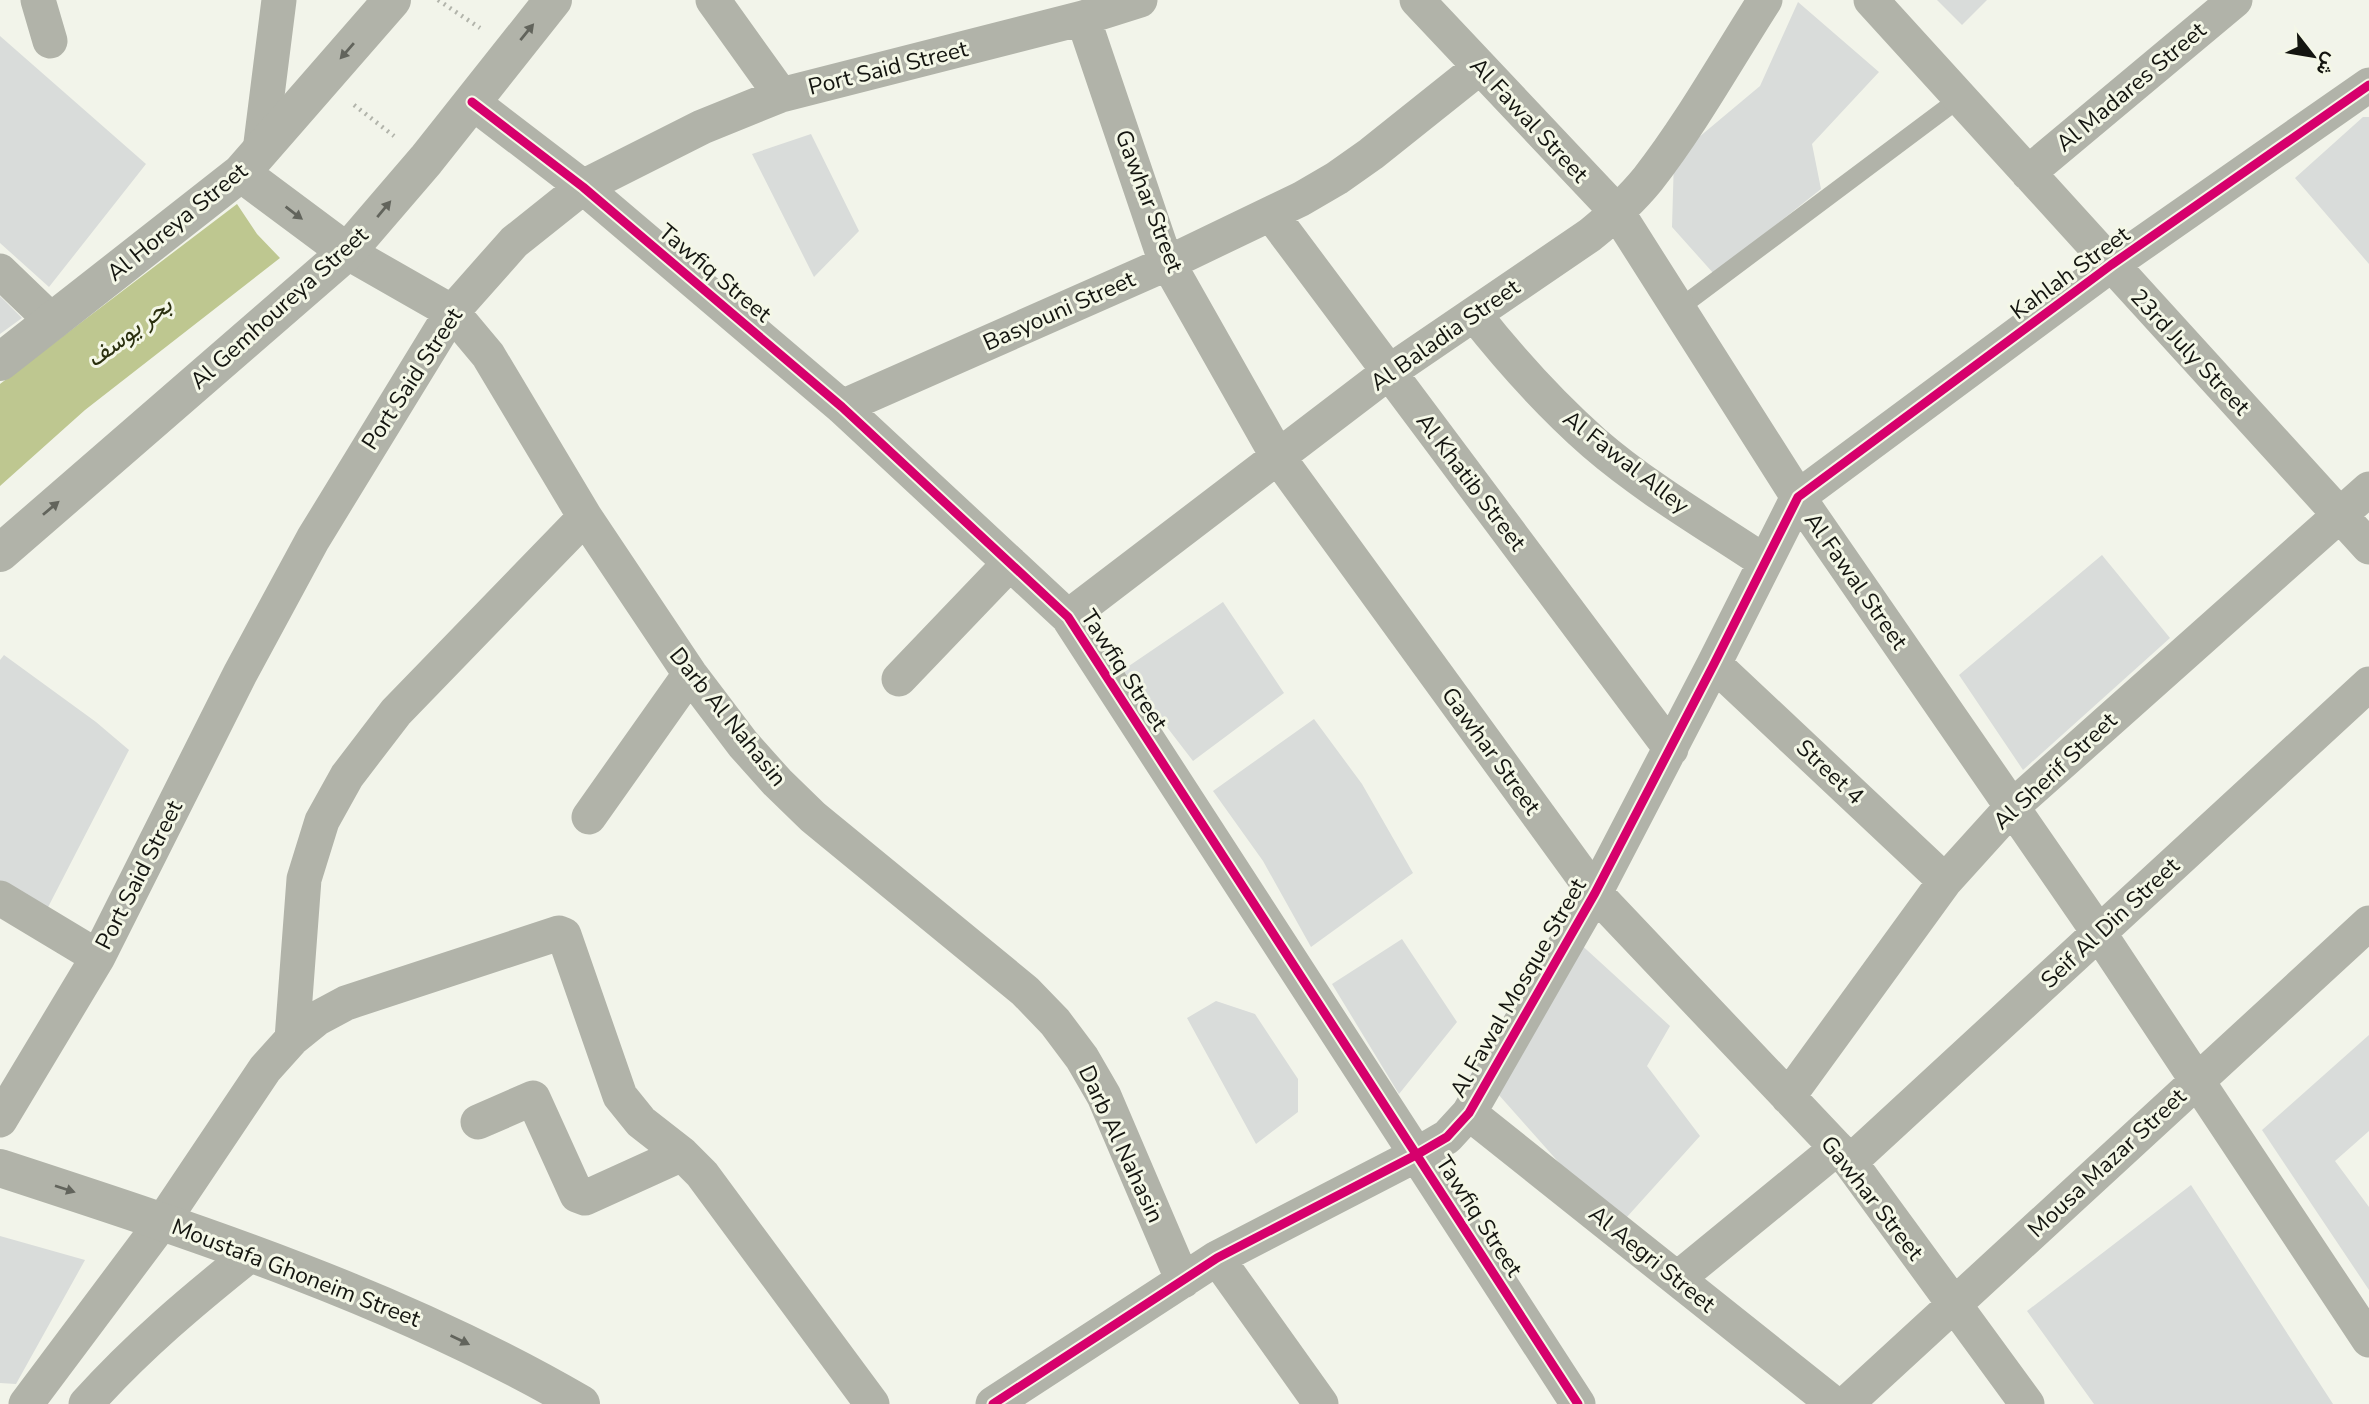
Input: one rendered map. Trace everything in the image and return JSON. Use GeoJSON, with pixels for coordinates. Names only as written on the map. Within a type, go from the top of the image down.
{"type":"FeatureCollection","features":[{"type":"Feature","properties":{"kind":"street"},"geometry":{"type":"LineString","coordinates":[[38,0],[50,41]]}},
{"type":"Feature","properties":{"kind":"street"},"geometry":{"type":"LineString","coordinates":[[279,0],[251,162],[347,252]]}},
{"type":"Feature","properties":{"kind":"street","name":"Al Horeya Street"},"geometry":{"type":"LineString","coordinates":[[0,362],[251,162],[392,0]]}},
{"type":"Feature","properties":{"kind":"street","name":"Al Gemhoureya Street"},"geometry":{"type":"LineString","coordinates":[[0,553],[347,252],[425,160],[553,0]]}},
{"type":"Feature","properties":{"kind":"street"},"geometry":{"type":"LineString","coordinates":[[713,0],[781,95]]}},
{"type":"Feature","properties":{"kind":"street","name":"Port Said Street"},"geometry":{"type":"LineString","coordinates":[[0,1120],[98,957],[240,674],[313,538],[452,312],[514,242],[583,187],[702,127],[781,95],[1043,13],[1083,18],[1140,0]]}},
{"type":"Feature","properties":{"kind":"street","name":"Al Fawal Street"},"geometry":{"type":"LineString","coordinates":[[1417,0],[1617,212],[1798,497],[2099,933],[2369,1340]]}},
{"type":"Feature","properties":{"kind":"street","name":"Al Baladia Street"},"geometry":{"type":"LineString","coordinates":[[1068,617],[1389,372],[1590,235],[1617,212],[1647,180],[1673,144],[1765,0]]}},
{"type":"Feature","properties":{"kind":"street","name":"23rd July Street"},"geometry":{"type":"LineString","coordinates":[[1871,0],[2369,547]]}},
{"type":"Feature","properties":{"kind":"street","name":"Al Madares Street"},"geometry":{"type":"LineString","coordinates":[[2028,173],[2235,0]]}},
{"type":"Feature","properties":{"kind":"street","name":"Gawhar Street"},"geometry":{"type":"LineString","coordinates":[[1083,18],[1163,254],[1278,457],[1595,893],[1843,1155],[2027,1404]]}},
{"type":"Feature","properties":{"kind":"street","name":"Basyouni Street"},"geometry":{"type":"LineString","coordinates":[[842,407],[1168,262],[1301,199],[1348,170],[1480,67]]}},
{"type":"Feature","properties":{"kind":"street","name":"Kahlah Street"},"geometry":{"type":"LineString","coordinates":[[1798,497],[2111,265],[2369,85]]}},
{"type":"Feature","properties":{"kind":"street","name":"Tawfiq Street"},"geometry":{"type":"LineString","coordinates":[[472,102],[583,187],[842,407],[1068,617],[1578,1404]]}},
{"type":"Feature","properties":{"kind":"street","name":"Al Khatib Street"},"geometry":{"type":"LineString","coordinates":[[1271,214],[1671,749]]}},
{"type":"Feature","properties":{"kind":"street","name":"Darb Al Nahasin"},"geometry":{"type":"LineString","coordinates":[[347,252],[452,312],[488,355],[585,517],[690,674],[743,744],[777,782],[813,817],[1025,991],[1055,1023],[1082,1058],[1104,1097],[1183,1281]]}},
{"type":"Feature","properties":{"kind":"street"},"geometry":{"type":"LineString","coordinates":[[0,271],[53,322]]}},
{"type":"Feature","properties":{"kind":"street","name":"Al Fawal Alley"},"geometry":{"type":"LineString","coordinates":[[1474,314],[1511,361],[1596,445],[1644,481],[1765,562]]}},
{"type":"Feature","properties":{"kind":"street","name":"Al Sherif Street"},"geometry":{"type":"LineString","coordinates":[[1788,1097],[1945,881],[2012,807],[2369,489]]}},
{"type":"Feature","properties":{"kind":"street","name":"Al Fawal Mosque Street"},"geometry":{"type":"LineString","coordinates":[[993,1404],[1216,1258],[1447,1137],[1469,1113],[1595,893],[1798,497]]}},
{"type":"Feature","properties":{"kind":"street"},"geometry":{"type":"LineString","coordinates":[[292,1039],[304,879],[322,821],[347,776],[396,712],[585,517]]}},
{"type":"Feature","properties":{"kind":"street"},"geometry":{"type":"LineString","coordinates":[[900,679],[1010,563]]}},
{"type":"Feature","properties":{"kind":"street","name":"Street 4"},"geometry":{"type":"LineString","coordinates":[[1714,664],[1945,881]]}},
{"type":"Feature","properties":{"kind":"street"},"geometry":{"type":"LineString","coordinates":[[589,817],[690,674]]}},
{"type":"Feature","properties":{"kind":"street","name":"Seif Al Din Street"},"geometry":{"type":"LineString","coordinates":[[1676,1279],[1843,1155],[2099,933],[2369,684]]}},
{"type":"Feature","properties":{"kind":"street"},"geometry":{"type":"LineString","coordinates":[[0,898],[98,957]]}},
{"type":"Feature","properties":{"kind":"street","name":"Mousa Mazar Street"},"geometry":{"type":"LineString","coordinates":[[1846,1404],[2369,923]]}},
{"type":"Feature","properties":{"kind":"street"},"geometry":{"type":"LineString","coordinates":[[26,1404],[163,1221],[265,1069],[292,1039],[318,1018],[346,1003],[562,933],[620,1096],[641,1122],[682,1154],[702,1174],[872,1404]]}},
{"type":"Feature","properties":{"kind":"street"},"geometry":{"type":"LineString","coordinates":[[478,1122],[533,1098],[577,1195],[585,1198],[682,1154]]}},
{"type":"Feature","properties":{"kind":"street","name":"Al Aegri Street"},"geometry":{"type":"LineString","coordinates":[[1469,1113],[1834,1404]]}},
{"type":"Feature","properties":{"kind":"street","name":"Moustafa Ghoneim Street"},"geometry":{"type":"LineString","coordinates":[[0,1168],[163,1221],[377,1302],[461,1340],[581,1404]]}},
{"type":"Feature","properties":{"kind":"street"},"geometry":{"type":"LineString","coordinates":[[86,1404],[123,1363],[176,1314],[252,1253]]}},
{"type":"Feature","properties":{"kind":"street"},"geometry":{"type":"LineString","coordinates":[[1216,1258],[1321,1404]]}},
{"type":"Feature","properties":{"kind":"lane"},"geometry":{"type":"LineString","coordinates":[[1678,309],[1960,98]]}},
{"type":"Feature","properties":{"kind":"path"},"geometry":{"type":"LineString","coordinates":[[438,0],[513,50]]}},
{"type":"Feature","properties":{"kind":"path"},"geometry":{"type":"LineString","coordinates":[[322,80],[425,160]]}},
{"type":"Feature","properties":{"kind":"water","name":"بحر يوسف"},"geometry":{"type":"Polygon","coordinates":[[[237,204],[257,234],[280,258],[85,410],[0,486],[0,384],[237,204]]]}},
{"type":"Feature","properties":{"kind":"building"},"geometry":{"type":"Polygon","coordinates":[[[1937,0],[1987,0],[1962,25],[1937,0]]]}},
{"type":"Feature","properties":{"kind":"building"},"geometry":{"type":"Polygon","coordinates":[[[1798,2],[1879,72],[1812,144],[1821,189],[1714,274],[1672,227],[1674,158],[1760,86],[1798,2]]]}},
{"type":"Feature","properties":{"kind":"building"},"geometry":{"type":"Polygon","coordinates":[[[0,36],[146,164],[49,287],[0,243],[0,36]]]}},
{"type":"Feature","properties":{"kind":"building"},"geometry":{"type":"Polygon","coordinates":[[[2363,117],[2369,117],[2369,264],[2295,178],[2363,117]]]}},
{"type":"Feature","properties":{"kind":"building"},"geometry":{"type":"Polygon","coordinates":[[[811,134],[859,231],[814,277],[752,154],[811,134]]]}},
{"type":"Feature","properties":{"kind":"building"},"geometry":{"type":"Polygon","coordinates":[[[0,296],[22,318],[0,334],[0,296]]]}},
{"type":"Feature","properties":{"kind":"building"},"geometry":{"type":"Polygon","coordinates":[[[2102,555],[2170,638],[2023,770],[1959,675],[2102,555]]]}},
{"type":"Feature","properties":{"kind":"building"},"geometry":{"type":"Polygon","coordinates":[[[1223,602],[1284,693],[1193,761],[1123,670],[1223,602]]]}},
{"type":"Feature","properties":{"kind":"building"},"geometry":{"type":"Polygon","coordinates":[[[4,655],[96,722],[129,750],[44,915],[0,886],[0,660],[4,655]]]}},
{"type":"Feature","properties":{"kind":"building"},"geometry":{"type":"Polygon","coordinates":[[[1314,719],[1362,784],[1413,873],[1311,947],[1263,861],[1213,791],[1314,719]]]}},
{"type":"Feature","properties":{"kind":"building"},"geometry":{"type":"Polygon","coordinates":[[[1402,939],[1457,1022],[1399,1094],[1332,984],[1402,939]]]}},
{"type":"Feature","properties":{"kind":"building"},"geometry":{"type":"Polygon","coordinates":[[[1576,940],[1670,1026],[1647,1066],[1700,1136],[1617,1228],[1498,1094],[1576,940]]]}},
{"type":"Feature","properties":{"kind":"building"},"geometry":{"type":"Polygon","coordinates":[[[1216,1001],[1255,1014],[1298,1079],[1298,1112],[1256,1144],[1187,1018],[1216,1001]]]}},
{"type":"Feature","properties":{"kind":"building"},"geometry":{"type":"Polygon","coordinates":[[[2369,1035],[2369,1131],[2335,1161],[2369,1207],[2369,1290],[2262,1130],[2369,1035]]]}},
{"type":"Feature","properties":{"kind":"building"},"geometry":{"type":"Polygon","coordinates":[[[2191,1185],[2333,1404],[2094,1404],[2027,1311],[2191,1185]]]}},
{"type":"Feature","properties":{"kind":"building"},"geometry":{"type":"Polygon","coordinates":[[[0,1236],[85,1260],[16,1384],[0,1383],[0,1236]]]}},
{"type":"Feature","properties":{"kind":"cycle path"},"geometry":{"type":"LineString","coordinates":[[993,1404],[1217,1258],[1447,1137],[1469,1113],[1595,893],[1798,497],[2111,265],[2369,85]]}},
{"type":"Feature","properties":{"kind":"cycle path"},"geometry":{"type":"LineString","coordinates":[[472,102],[583,187],[842,407],[1068,617],[1578,1404]]}}]}
